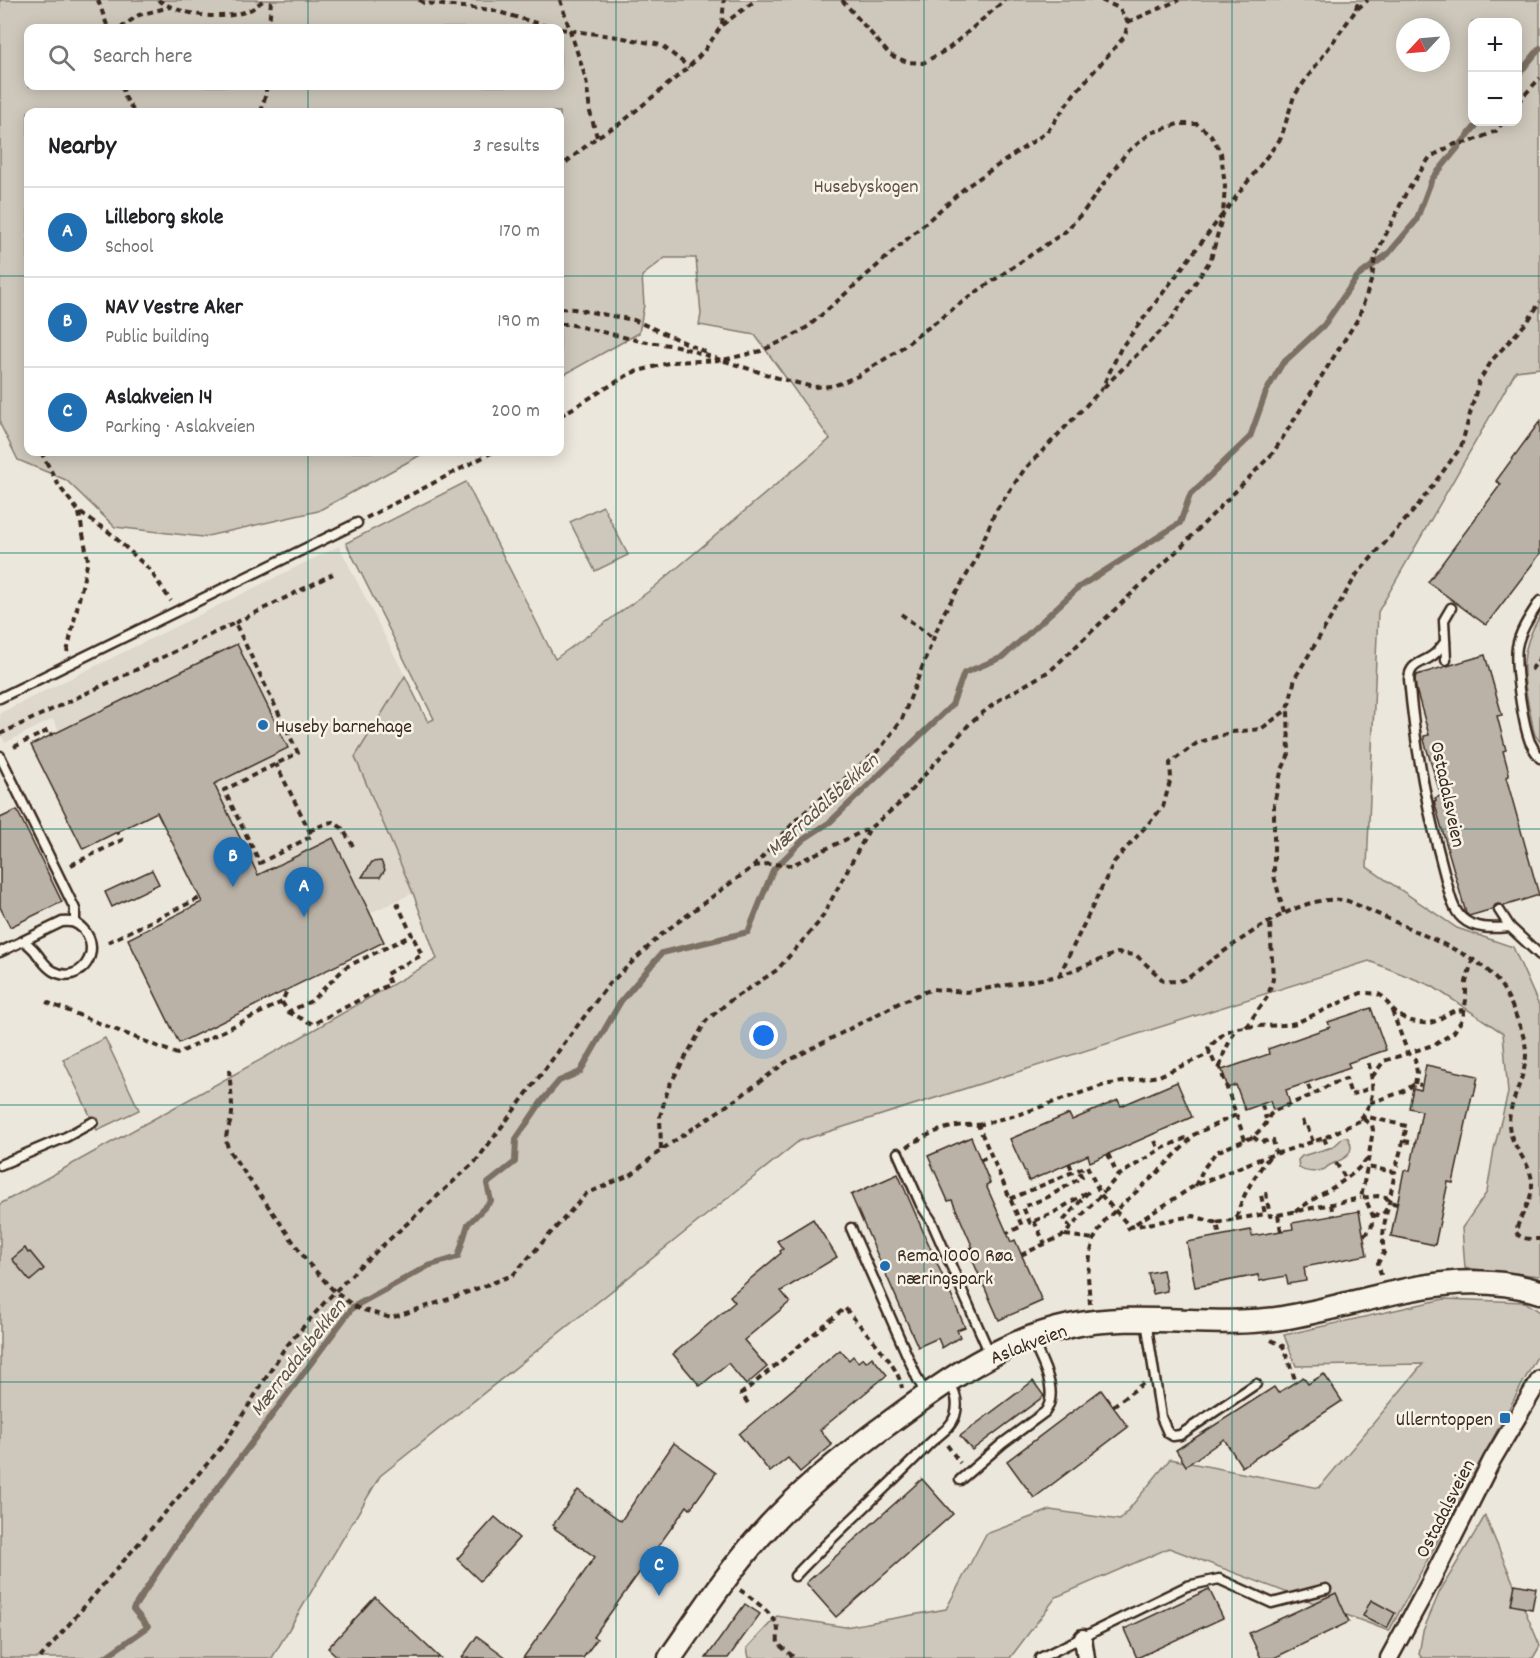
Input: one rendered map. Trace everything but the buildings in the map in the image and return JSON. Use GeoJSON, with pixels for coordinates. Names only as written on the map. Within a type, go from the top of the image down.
{"type":"FeatureCollection","features":[{"type":"Feature","properties":{"kind":"street","name":"Aslakveien"},"geometry":{"type":"LineString","coordinates":[[670,1658],[725,1580],[761,1534],[837,1462],[907,1409],[949,1381],[990,1355],[1031,1337],[1072,1325],[1107,1321],[1239,1322],[1269,1320],[1419,1287],[1459,1282],[1495,1283],[1540,1292]]}},
{"type":"Feature","properties":{"kind":"street","name":"Ostadalsveien"},"geometry":{"type":"LineString","coordinates":[[1389,1658],[1432,1580],[1492,1460],[1540,1379]]}},
{"type":"Feature","properties":{"kind":"street"},"geometry":{"type":"LineString","coordinates":[[1083,1638],[1086,1658]]}},
{"type":"Feature","properties":{"kind":"lane"},"geometry":{"type":"LineString","coordinates":[[0,698],[357,523]]}},
{"type":"Feature","properties":{"kind":"lane"},"geometry":{"type":"LineString","coordinates":[[1540,601],[1529,617],[1517,645],[1517,664],[1528,734],[1533,749],[1540,758]]}},
{"type":"Feature","properties":{"kind":"lane"},"geometry":{"type":"LineString","coordinates":[[1446,660],[1444,620],[1451,608]]}},
{"type":"Feature","properties":{"kind":"lane","name":"Ostadalsveien"},"geometry":{"type":"LineString","coordinates":[[1445,642],[1436,653],[1412,667],[1410,671],[1418,762],[1425,800],[1456,910],[1462,918],[1477,926],[1510,927]]}},
{"type":"Feature","properties":{"kind":"lane"},"geometry":{"type":"LineString","coordinates":[[3,765],[75,909],[75,922],[87,934],[92,950],[90,958],[81,969],[74,973],[61,974],[52,971],[24,941]]}},
{"type":"Feature","properties":{"kind":"lane"},"geometry":{"type":"LineString","coordinates":[[1499,910],[1510,927],[1540,955]]}},
{"type":"Feature","properties":{"kind":"lane"},"geometry":{"type":"LineString","coordinates":[[0,952],[62,922],[75,922]]}},
{"type":"Feature","properties":{"kind":"lane"},"geometry":{"type":"LineString","coordinates":[[0,1166],[66,1137],[93,1122]]}},
{"type":"Feature","properties":{"kind":"lane"},"geometry":{"type":"LineString","coordinates":[[898,1153],[921,1205],[931,1220],[990,1355]]}},
{"type":"Feature","properties":{"kind":"lane"},"geometry":{"type":"LineString","coordinates":[[851,1228],[927,1396]]}},
{"type":"Feature","properties":{"kind":"lane"},"geometry":{"type":"LineString","coordinates":[[1146,1320],[1161,1417],[1168,1434],[1180,1435],[1256,1384]]}},
{"type":"Feature","properties":{"kind":"lane"},"geometry":{"type":"LineString","coordinates":[[960,1480],[1003,1443],[1045,1412],[1049,1406],[1051,1396],[1048,1379],[1031,1337]]}},
{"type":"Feature","properties":{"kind":"lane"},"geometry":{"type":"LineString","coordinates":[[795,1576],[821,1548],[948,1427],[954,1418],[958,1404],[949,1381]]}},
{"type":"Feature","properties":{"kind":"lane"},"geometry":{"type":"LineString","coordinates":[[1040,1658],[1187,1586],[1219,1579],[1272,1603],[1326,1589]]}},
{"type":"Feature","properties":{"kind":"path"},"geometry":{"type":"LineString","coordinates":[[98,0],[107,24]]}},
{"type":"Feature","properties":{"kind":"path"},"geometry":{"type":"LineString","coordinates":[[158,0],[170,7],[196,15],[223,16],[251,9],[264,0]]}},
{"type":"Feature","properties":{"kind":"path"},"geometry":{"type":"LineString","coordinates":[[269,24],[271,0]]}},
{"type":"Feature","properties":{"kind":"path"},"geometry":{"type":"LineString","coordinates":[[419,0],[424,3],[492,10],[539,24]]}},
{"type":"Feature","properties":{"kind":"path"},"geometry":{"type":"LineString","coordinates":[[560,0],[586,79],[597,137]]}},
{"type":"Feature","properties":{"kind":"path"},"geometry":{"type":"LineString","coordinates":[[722,25],[724,0]]}},
{"type":"Feature","properties":{"kind":"path"},"geometry":{"type":"LineString","coordinates":[[564,164],[597,137],[621,123],[689,67],[704,51],[722,25],[756,0]]}},
{"type":"Feature","properties":{"kind":"path"},"geometry":{"type":"LineString","coordinates":[[842,0],[890,55],[907,62],[923,63],[948,49],[1005,0]]}},
{"type":"Feature","properties":{"kind":"path"},"geometry":{"type":"LineString","coordinates":[[564,414],[631,373],[672,362],[723,360],[761,351],[791,338],[810,326],[966,187],[1047,132],[1074,94],[1125,36],[1128,22],[1119,8],[1101,0]]}},
{"type":"Feature","properties":{"kind":"path"},"geometry":{"type":"LineString","coordinates":[[1128,22],[1179,0]]}},
{"type":"Feature","properties":{"kind":"path"},"geometry":{"type":"LineString","coordinates":[[1356,10],[1358,0]]}},
{"type":"Feature","properties":{"kind":"path"},"geometry":{"type":"LineString","coordinates":[[1101,390],[1121,348],[1281,138],[1294,96],[1356,10],[1368,0]]}},
{"type":"Feature","properties":{"kind":"path"},"geometry":{"type":"LineString","coordinates":[[126,24],[139,15],[170,7]]}},
{"type":"Feature","properties":{"kind":"path"},"geometry":{"type":"LineString","coordinates":[[564,30],[661,45],[689,67]]}},
{"type":"Feature","properties":{"kind":"path"},"geometry":{"type":"LineString","coordinates":[[1522,98],[1540,78]]}},
{"type":"Feature","properties":{"kind":"path"},"geometry":{"type":"LineString","coordinates":[[123,90],[132,108]]}},
{"type":"Feature","properties":{"kind":"path"},"geometry":{"type":"LineString","coordinates":[[262,108],[266,90]]}},
{"type":"Feature","properties":{"kind":"path"},"geometry":{"type":"LineString","coordinates":[[40,1658],[225,1443],[284,1349],[358,1268],[476,1161],[608,985],[663,933],[754,866],[798,818],[880,749],[902,719],[943,614],[974,563],[995,512],[1024,471],[1169,323],[1211,259],[1222,214],[1225,186],[1221,153],[1211,135],[1197,124],[1178,124],[1151,133],[1126,153],[1084,211],[1066,231],[969,297],[896,352],[858,376],[833,386],[813,387],[677,346],[640,341],[564,324]]}},
{"type":"Feature","properties":{"kind":"path"},"geometry":{"type":"LineString","coordinates":[[754,866],[792,865],[870,828],[899,804],[971,722],[999,700],[1051,670],[1182,546],[1273,453],[1359,317],[1372,278],[1375,257],[1406,193],[1430,157],[1455,144],[1470,142],[1496,131],[1500,126]]}},
{"type":"Feature","properties":{"kind":"path"},"geometry":{"type":"LineString","coordinates":[[1284,913],[1274,876],[1275,804],[1281,772],[1289,754],[1288,709],[1294,678],[1357,574],[1416,508],[1461,447],[1479,381],[1493,359],[1528,321],[1540,302]]}},
{"type":"Feature","properties":{"kind":"path"},"geometry":{"type":"LineString","coordinates":[[564,308],[634,320],[723,360]]}},
{"type":"Feature","properties":{"kind":"path"},"geometry":{"type":"LineString","coordinates":[[43,456],[59,486],[79,512],[109,532],[149,569],[178,611]]}},
{"type":"Feature","properties":{"kind":"path"},"geometry":{"type":"LineString","coordinates":[[357,523],[485,456]]}},
{"type":"Feature","properties":{"kind":"path"},"geometry":{"type":"LineString","coordinates":[[64,666],[88,560],[79,512]]}},
{"type":"Feature","properties":{"kind":"path"},"geometry":{"type":"LineString","coordinates":[[0,735],[333,574]]}},
{"type":"Feature","properties":{"kind":"path"},"geometry":{"type":"LineString","coordinates":[[901,614],[933,638]]}},
{"type":"Feature","properties":{"kind":"path"},"geometry":{"type":"LineString","coordinates":[[235,623],[298,753],[276,764],[224,790],[260,863],[312,836],[276,764]]}},
{"type":"Feature","properties":{"kind":"path"},"geometry":{"type":"LineString","coordinates":[[1059,976],[1114,862],[1163,807],[1171,778],[1170,763],[1197,743],[1232,732],[1261,729],[1288,709]]}},
{"type":"Feature","properties":{"kind":"path"},"geometry":{"type":"LineString","coordinates":[[14,747],[49,729],[52,735]]}},
{"type":"Feature","properties":{"kind":"path"},"geometry":{"type":"LineString","coordinates":[[309,831],[333,822],[342,828],[353,846]]}},
{"type":"Feature","properties":{"kind":"path"},"geometry":{"type":"LineString","coordinates":[[661,1150],[660,1116],[669,1086],[706,1021],[730,1000],[777,970],[820,921],[870,828]]}},
{"type":"Feature","properties":{"kind":"path"},"geometry":{"type":"LineString","coordinates":[[70,865],[122,840],[117,832]]}},
{"type":"Feature","properties":{"kind":"path"},"geometry":{"type":"LineString","coordinates":[[108,942],[200,898]]}},
{"type":"Feature","properties":{"kind":"path"},"geometry":{"type":"LineString","coordinates":[[230,1069],[232,1112],[225,1143],[230,1152],[309,1264],[335,1292],[357,1308],[392,1318],[513,1275],[586,1194],[632,1174],[661,1150],[786,1062],[901,1002],[932,989],[966,992],[1059,976],[1117,954],[1136,955],[1164,981],[1183,980],[1284,913],[1326,899],[1339,899],[1414,930],[1473,958],[1493,975],[1504,991],[1523,1033],[1526,1049],[1526,1062],[1513,1102],[1509,1125],[1514,1144],[1529,1170],[1532,1184],[1527,1206],[1516,1232],[1523,1238],[1540,1239]]}},
{"type":"Feature","properties":{"kind":"path"},"geometry":{"type":"LineString","coordinates":[[282,1002],[288,1012],[313,1024],[390,984],[386,974],[422,955],[396,901]]}},
{"type":"Feature","properties":{"kind":"path"},"geometry":{"type":"LineString","coordinates":[[1245,1028],[1268,996],[1274,979],[1270,922]]}},
{"type":"Feature","properties":{"kind":"path"},"geometry":{"type":"LineString","coordinates":[[288,1012],[311,1000],[346,967],[412,935]]}},
{"type":"Feature","properties":{"kind":"path"},"geometry":{"type":"LineString","coordinates":[[1372,1077],[1384,1061],[1436,1044],[1454,1032],[1463,1018],[1466,982],[1473,958]]}},
{"type":"Feature","properties":{"kind":"path"},"geometry":{"type":"LineString","coordinates":[[46,1002],[177,1054],[282,1002],[287,990]]}},
{"type":"Feature","properties":{"kind":"path"},"geometry":{"type":"LineString","coordinates":[[1245,1140],[1220,1068],[1215,1064],[1208,1048],[1226,1032],[1296,1023],[1362,993],[1380,995],[1400,1016],[1416,1022],[1431,1024],[1452,1011],[1464,1010]]}},
{"type":"Feature","properties":{"kind":"path"},"geometry":{"type":"LineString","coordinates":[[1392,1009],[1408,1053],[1415,1059],[1417,1073],[1415,1084]]}},
{"type":"Feature","properties":{"kind":"path"},"geometry":{"type":"LineString","coordinates":[[1220,1068],[1224,1053],[1236,1029]]}},
{"type":"Feature","properties":{"kind":"path"},"geometry":{"type":"LineString","coordinates":[[898,1153],[926,1135],[964,1124],[978,1125],[1020,1114],[1104,1085],[1160,1076],[1211,1053]]}},
{"type":"Feature","properties":{"kind":"path"},"geometry":{"type":"LineString","coordinates":[[1357,1120],[1368,1108],[1372,1097],[1372,1077],[1368,1060]]}},
{"type":"Feature","properties":{"kind":"path"},"geometry":{"type":"LineString","coordinates":[[1194,1186],[1216,1152],[1254,1137],[1274,1111],[1346,1079],[1351,1095],[1373,1087]]}},
{"type":"Feature","properties":{"kind":"path"},"geometry":{"type":"LineString","coordinates":[[1370,1103],[1402,1092],[1415,1084],[1421,1085]]}},
{"type":"Feature","properties":{"kind":"path"},"geometry":{"type":"LineString","coordinates":[[1308,1085],[1312,1095]]}},
{"type":"Feature","properties":{"kind":"path"},"geometry":{"type":"LineString","coordinates":[[1262,1105],[1267,1120]]}},
{"type":"Feature","properties":{"kind":"path"},"geometry":{"type":"LineString","coordinates":[[1022,1255],[1064,1235],[1118,1176],[1159,1150],[1236,1115]]}},
{"type":"Feature","properties":{"kind":"path"},"geometry":{"type":"LineString","coordinates":[[1129,1228],[1194,1186],[1228,1171],[1324,1138],[1366,1116],[1407,1126],[1388,1204],[1382,1241],[1384,1253],[1378,1263],[1379,1268]]}},
{"type":"Feature","properties":{"kind":"path"},"geometry":{"type":"LineString","coordinates":[[1357,1120],[1363,1119],[1372,1125],[1373,1130],[1363,1198],[1373,1216],[1371,1230],[1364,1235]]}},
{"type":"Feature","properties":{"kind":"path"},"geometry":{"type":"LineString","coordinates":[[1302,1120],[1313,1142]]}},
{"type":"Feature","properties":{"kind":"path"},"geometry":{"type":"LineString","coordinates":[[978,1125],[1022,1226]]}},
{"type":"Feature","properties":{"kind":"path"},"geometry":{"type":"LineString","coordinates":[[1091,1308],[1089,1265],[1094,1239],[1115,1211],[1188,1143],[1191,1136]]}},
{"type":"Feature","properties":{"kind":"path"},"geometry":{"type":"LineString","coordinates":[[1254,1137],[1260,1142],[1273,1140],[1276,1154]]}},
{"type":"Feature","properties":{"kind":"path"},"geometry":{"type":"LineString","coordinates":[[1324,1138],[1328,1148]]}},
{"type":"Feature","properties":{"kind":"path"},"geometry":{"type":"LineString","coordinates":[[1155,1141],[1159,1150]]}},
{"type":"Feature","properties":{"kind":"path"},"geometry":{"type":"LineString","coordinates":[[1404,1141],[1415,1143]]}},
{"type":"Feature","properties":{"kind":"path"},"geometry":{"type":"LineString","coordinates":[[1108,1154],[1118,1176]]}},
{"type":"Feature","properties":{"kind":"path"},"geometry":{"type":"LineString","coordinates":[[980,1160],[991,1155]]}},
{"type":"Feature","properties":{"kind":"path"},"geometry":{"type":"LineString","coordinates":[[1236,1219],[1239,1204],[1245,1192],[1270,1156]]}},
{"type":"Feature","properties":{"kind":"path"},"geometry":{"type":"LineString","coordinates":[[1295,1212],[1312,1198],[1346,1179],[1364,1164],[1369,1156]]}},
{"type":"Feature","properties":{"kind":"path"},"geometry":{"type":"LineString","coordinates":[[1069,1163],[1073,1172]]}},
{"type":"Feature","properties":{"kind":"path"},"geometry":{"type":"LineString","coordinates":[[1336,1163],[1346,1179]]}},
{"type":"Feature","properties":{"kind":"path"},"geometry":{"type":"LineString","coordinates":[[1010,1199],[1087,1166],[1101,1195],[1129,1228]]}},
{"type":"Feature","properties":{"kind":"path"},"geometry":{"type":"LineString","coordinates":[[1367,1167],[1395,1172]]}},
{"type":"Feature","properties":{"kind":"path"},"geometry":{"type":"LineString","coordinates":[[1045,1244],[1023,1207],[1048,1197],[1082,1177],[1078,1169]]}},
{"type":"Feature","properties":{"kind":"path"},"geometry":{"type":"LineString","coordinates":[[1007,1233],[1055,1212],[1089,1191],[1064,1220],[1071,1227]]}},
{"type":"Feature","properties":{"kind":"path"},"geometry":{"type":"LineString","coordinates":[[1129,1228],[1193,1216],[1217,1222],[1265,1214],[1261,1196],[1266,1194],[1270,1216],[1363,1198],[1386,1197],[1388,1204],[1383,1214],[1373,1216]]}},
{"type":"Feature","properties":{"kind":"path"},"geometry":{"type":"LineString","coordinates":[[1331,1204],[1333,1216]]}},
{"type":"Feature","properties":{"kind":"path"},"geometry":{"type":"LineString","coordinates":[[1388,1204],[1397,1204]]}},
{"type":"Feature","properties":{"kind":"path"},"geometry":{"type":"LineString","coordinates":[[1278,1215],[1281,1231]]}},
{"type":"Feature","properties":{"kind":"path"},"geometry":{"type":"LineString","coordinates":[[1217,1222],[1220,1236]]}},
{"type":"Feature","properties":{"kind":"path"},"geometry":{"type":"LineString","coordinates":[[1064,1235],[1094,1239]]}},
{"type":"Feature","properties":{"kind":"path"},"geometry":{"type":"LineString","coordinates":[[963,1252],[973,1248]]}},
{"type":"Feature","properties":{"kind":"path"},"geometry":{"type":"LineString","coordinates":[[748,1403],[741,1394],[845,1308],[897,1372],[907,1409]]}},
{"type":"Feature","properties":{"kind":"path"},"geometry":{"type":"LineString","coordinates":[[1266,1338],[1283,1346],[1296,1382]]}},
{"type":"Feature","properties":{"kind":"path"},"geometry":{"type":"LineString","coordinates":[[1113,1406],[1155,1376]]}},
{"type":"Feature","properties":{"kind":"path"},"geometry":{"type":"LineString","coordinates":[[942,1439],[961,1463]]}},
{"type":"Feature","properties":{"kind":"path"},"geometry":{"type":"LineString","coordinates":[[725,1580],[764,1609],[777,1625],[778,1644],[795,1658]]}},
{"type":"Feature","properties":{"kind":"shaded area","name":"Huseby barnehage"},"geometry":{"type":"Polygon","coordinates":[[[339,546],[405,676],[355,757],[413,893],[370,913],[258,875],[59,731],[53,719],[5,743],[0,731],[0,713],[339,546]]]}},
{"type":"Feature","properties":{"kind":"green space","name":"Husebyskogen"},"geometry":{"type":"Polygon","coordinates":[[[0,0],[1540,0],[1540,368],[1516,371],[1378,612],[1367,867],[1457,928],[1513,947],[1540,1008],[1540,1276],[1465,1268],[1462,1228],[1487,1192],[1494,1149],[1508,1093],[1503,1033],[1432,986],[1369,961],[799,1141],[380,1476],[272,1658],[0,1658],[0,1204],[437,959],[413,893],[355,757],[405,676],[428,722],[434,719],[346,543],[466,482],[555,659],[652,589],[830,439],[755,335],[699,325],[701,314],[696,258],[665,258],[642,276],[644,305],[639,333],[564,375],[564,108],[24,108],[24,456],[419,456],[318,511],[203,537],[115,527],[66,480],[18,460],[0,424],[0,0]]]}},
{"type":"Feature","properties":{"kind":"green space"},"geometry":{"type":"Polygon","coordinates":[[[603,506],[628,555],[595,571],[570,522],[603,506]]]}},
{"type":"Feature","properties":{"kind":"green space"},"geometry":{"type":"Polygon","coordinates":[[[1540,616],[1540,742],[1533,728],[1525,684],[1524,658],[1532,631],[1540,616]]]}},
{"type":"Feature","properties":{"kind":"green space"},"geometry":{"type":"Polygon","coordinates":[[[105,1038],[139,1110],[97,1130],[63,1059],[105,1038]]]}},
{"type":"Feature","properties":{"kind":"green space"},"geometry":{"type":"Polygon","coordinates":[[[1344,1137],[1348,1138],[1351,1149],[1343,1159],[1319,1171],[1313,1172],[1299,1168],[1298,1160],[1302,1156],[1333,1147],[1344,1137]]]}},
{"type":"Feature","properties":{"kind":"green space"},"geometry":{"type":"Polygon","coordinates":[[[1444,1299],[1525,1302],[1540,1312],[1540,1351],[1389,1631],[1169,1548],[1056,1597],[1010,1658],[749,1658],[747,1648],[777,1616],[845,1627],[946,1609],[986,1534],[1050,1510],[1120,1520],[1170,1459],[1319,1488],[1423,1364],[1296,1366],[1284,1335],[1444,1299]]]}},
{"type":"Feature","properties":{"kind":"green space"},"geometry":{"type":"Polygon","coordinates":[[[1485,1516],[1540,1646],[1533,1658],[1422,1658],[1419,1654],[1423,1631],[1440,1591],[1485,1516]]]}},
{"type":"Feature","properties":{"kind":"waterway","name":"Mærradalsbekken"},"geometry":{"type":"LineString","coordinates":[[1520,72],[1540,48]]}},
{"type":"Feature","properties":{"kind":"waterway","name":"Mærradalsbekken"},"geometry":{"type":"LineString","coordinates":[[104,1658],[148,1627],[133,1609],[175,1545],[353,1307],[428,1266],[458,1257],[468,1224],[491,1201],[487,1184],[515,1162],[516,1139],[559,1081],[580,1072],[621,1001],[662,953],[748,932],[773,870],[804,839],[830,822],[952,705],[964,673],[1003,657],[1079,587],[1180,523],[1190,495],[1250,437],[1266,392],[1282,364],[1324,325],[1357,277],[1388,254],[1416,221],[1432,179],[1476,126]]}},
{"type":"Feature","properties":{"kind":"place","name":"Huseby barnehage"},"geometry":{"type":"Point","coordinates":[263,725]}},
{"type":"Feature","properties":{"kind":"place","name":"NAV Vestre Aker"},"geometry":{"type":"Point","coordinates":[233,887]}},
{"type":"Feature","properties":{"kind":"place","name":"Lilleborg skole"},"geometry":{"type":"Point","coordinates":[304,917]}},
{"type":"Feature","properties":{"kind":"place","name":"Rema 1000 Røa næringspark"},"geometry":{"type":"Point","coordinates":[885,1266]}},
{"type":"Feature","properties":{"kind":"place","name":"Ullerntoppen"},"geometry":{"type":"Point","coordinates":[1505,1418]}},
{"type":"Feature","properties":{"kind":"place","name":"Aslakveien 14"},"geometry":{"type":"Point","coordinates":[659,1596]}}]}
